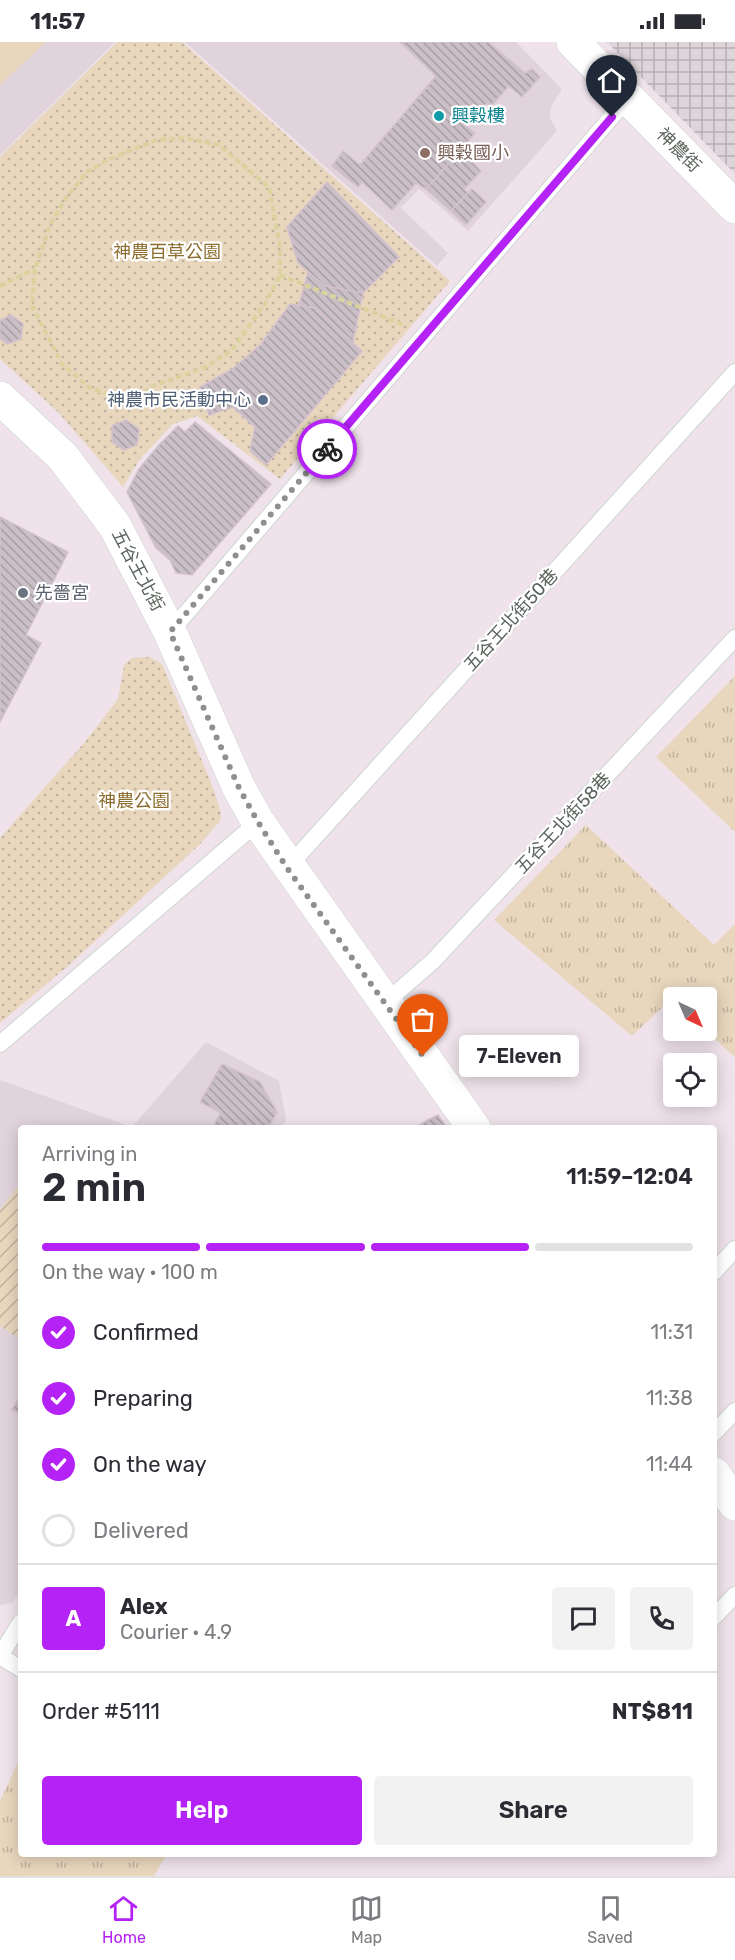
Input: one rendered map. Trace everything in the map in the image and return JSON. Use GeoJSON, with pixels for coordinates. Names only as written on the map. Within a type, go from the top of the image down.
{"type":"FeatureCollection","features":[{"type":"Feature","properties":{"kind":"street","name":"神農街"},"geometry":{"type":"LineString","coordinates":[[573,42],[735,207]]}},
{"type":"Feature","properties":{"kind":"street","name":"五谷王北街"},"geometry":{"type":"LineString","coordinates":[[0,398],[63,458],[104,509],[170,632],[239,788],[258,822],[287,868],[386,1002],[472,1125]]}},
{"type":"Feature","properties":{"kind":"street"},"geometry":{"type":"LineString","coordinates":[[717,1478],[735,1504]]}},
{"type":"Feature","properties":{"kind":"lane"},"geometry":{"type":"LineString","coordinates":[[170,632],[627,99]]}},
{"type":"Feature","properties":{"kind":"lane","name":"五谷王北街50巷"},"geometry":{"type":"LineString","coordinates":[[287,868],[735,372]]}},
{"type":"Feature","properties":{"kind":"lane","name":"五谷王北街58巷"},"geometry":{"type":"LineString","coordinates":[[386,1002],[433,961],[735,638]]}},
{"type":"Feature","properties":{"kind":"lane"},"geometry":{"type":"LineString","coordinates":[[0,1044],[258,822]]}},
{"type":"Feature","properties":{"kind":"lane"},"geometry":{"type":"LineString","coordinates":[[717,1269],[735,1249]]}},
{"type":"Feature","properties":{"kind":"lane"},"geometry":{"type":"LineString","coordinates":[[717,1430],[735,1411]]}},
{"type":"Feature","properties":{"kind":"lane"},"geometry":{"type":"LineString","coordinates":[[717,1614],[735,1595]]}},
{"type":"Feature","properties":{"kind":"lane"},"geometry":{"type":"LineString","coordinates":[[18,1627],[0,1656],[18,1667]]}},
{"type":"Feature","properties":{"kind":"path"},"geometry":{"type":"LineString","coordinates":[[129,403],[153,386],[206,367],[232,350],[266,302],[280,275],[280,246],[269,187],[219,145],[185,138],[156,140],[110,159],[87,172],[66,198],[50,225],[35,269],[32,306],[62,364],[89,387],[129,403],[171,405],[204,400]]}},
{"type":"Feature","properties":{"kind":"path"},"geometry":{"type":"LineString","coordinates":[[0,286],[35,269]]}},
{"type":"Feature","properties":{"kind":"path"},"geometry":{"type":"LineString","coordinates":[[280,275],[380,313],[424,335]]}},
{"type":"Feature","properties":{"kind":"shaded area"},"geometry":{"type":"Polygon","coordinates":[[[0,42],[115,42],[0,155],[0,42]]]}},
{"type":"Feature","properties":{"kind":"shaded area","name":"興穀國小"},"geometry":{"type":"Polygon","coordinates":[[[185,42],[516,42],[562,89],[551,107],[550,118],[557,131],[468,231],[419,189],[401,208],[448,253],[437,266],[185,42]]]}},
{"type":"Feature","properties":{"kind":"shaded area"},"geometry":{"type":"Polygon","coordinates":[[[607,42],[735,42],[735,174],[607,42]]]}},
{"type":"Feature","properties":{"kind":"shaded area"},"geometry":{"type":"Polygon","coordinates":[[[206,1042],[279,1081],[286,1120],[283,1125],[134,1125],[206,1042]]]}},
{"type":"Feature","properties":{"kind":"shaded area"},"geometry":{"type":"Polygon","coordinates":[[[0,1080],[126,1125],[18,1125],[18,1594],[12,1603],[0,1605],[0,1080]]]}},
{"type":"Feature","properties":{"kind":"green space"},"geometry":{"type":"Polygon","coordinates":[[[0,42],[46,42],[0,85],[0,42]]]}},
{"type":"Feature","properties":{"kind":"green space","name":"神農百草公園"},"geometry":{"type":"Polygon","coordinates":[[[117,42],[182,42],[450,281],[280,479],[197,416],[173,424],[140,459],[123,487],[57,411],[0,359],[0,157],[117,42]]]}},
{"type":"Feature","properties":{"kind":"green space","name":"神農公園"},"geometry":{"type":"Polygon","coordinates":[[[149,657],[162,664],[214,790],[221,813],[220,821],[199,845],[68,966],[0,1023],[0,838],[85,742],[118,699],[124,665],[132,658],[149,657]]]}},
{"type":"Feature","properties":{"kind":"green space"},"geometry":{"type":"Polygon","coordinates":[[[735,676],[735,832],[656,757],[735,676]]]}},
{"type":"Feature","properties":{"kind":"green space"},"geometry":{"type":"Polygon","coordinates":[[[586,825],[714,945],[735,924],[735,1057],[717,1041],[717,987],[663,987],[663,1007],[632,1036],[494,920],[586,825]]]}},
{"type":"Feature","properties":{"kind":"green space"},"geometry":{"type":"Polygon","coordinates":[[[18,1186],[18,1338],[0,1326],[0,1210],[18,1186]]]}},
{"type":"Feature","properties":{"kind":"green space"},"geometry":{"type":"Polygon","coordinates":[[[18,1762],[18,1857],[165,1857],[154,1876],[0,1876],[0,1801],[18,1762]]]}},
{"type":"Feature","properties":{"kind":"building","name":"興穀樓"},"geometry":{"type":"Polygon","coordinates":[[[400,42],[488,42],[525,73],[532,69],[540,77],[522,97],[509,86],[491,106],[487,103],[466,126],[475,133],[461,150],[426,189],[416,183],[392,210],[362,182],[358,187],[332,166],[343,151],[360,165],[436,76],[400,42]]]}},
{"type":"Feature","properties":{"kind":"building"},"geometry":{"type":"Polygon","coordinates":[[[461,150],[481,171],[464,189],[468,193],[451,211],[426,189],[461,150]]]}},
{"type":"Feature","properties":{"kind":"building"},"geometry":{"type":"Polygon","coordinates":[[[327,182],[399,257],[363,293],[325,286],[298,263],[287,227],[327,182]]]}},
{"type":"Feature","properties":{"kind":"building"},"geometry":{"type":"Polygon","coordinates":[[[472,189],[486,202],[466,225],[451,211],[472,189]]]}},
{"type":"Feature","properties":{"kind":"building"},"geometry":{"type":"Polygon","coordinates":[[[308,272],[325,286],[363,293],[353,342],[315,308],[299,305],[308,272]]]}},
{"type":"Feature","properties":{"kind":"building"},"geometry":{"type":"Polygon","coordinates":[[[290,304],[315,308],[362,351],[266,465],[250,451],[255,427],[233,407],[209,415],[200,387],[234,368],[261,344],[290,304]]]}},
{"type":"Feature","properties":{"kind":"building"},"geometry":{"type":"Polygon","coordinates":[[[11,315],[23,324],[21,339],[7,344],[0,338],[0,320],[11,315]]]}},
{"type":"Feature","properties":{"kind":"building"},"geometry":{"type":"Polygon","coordinates":[[[126,420],[139,429],[137,445],[124,450],[112,442],[112,426],[126,420]]]}},
{"type":"Feature","properties":{"kind":"building"},"geometry":{"type":"Polygon","coordinates":[[[195,422],[271,484],[192,575],[176,573],[170,560],[156,548],[127,492],[139,469],[158,446],[178,426],[185,432],[195,422]]]}},
{"type":"Feature","properties":{"kind":"building","name":"先嗇宮"},"geometry":{"type":"Polygon","coordinates":[[[0,517],[68,552],[26,635],[41,643],[0,722],[0,517]]]}},
{"type":"Feature","properties":{"kind":"building"},"geometry":{"type":"Polygon","coordinates":[[[222,1064],[260,1082],[277,1112],[270,1125],[214,1125],[221,1113],[200,1102],[222,1064]]]}},
{"type":"Feature","properties":{"kind":"building"},"geometry":{"type":"Polygon","coordinates":[[[438,1115],[445,1125],[420,1125],[438,1115]]]}},
{"type":"Feature","properties":{"kind":"building"},"geometry":{"type":"Polygon","coordinates":[[[18,1399],[18,1413],[12,1410],[18,1399]]]}},
{"type":"Feature","properties":{"kind":"way so far"},"geometry":{"type":"LineString","coordinates":[[327,449],[170,632],[239,788],[258,822],[287,868],[423,1056]]}},
{"type":"Feature","properties":{"kind":"place","name":"興穀樓"},"geometry":{"type":"Point","coordinates":[439,116]}},
{"type":"Feature","properties":{"kind":"place","name":"興穀國小"},"geometry":{"type":"Point","coordinates":[425,153]}},
{"type":"Feature","properties":{"kind":"place","name":"神農市民活動中心"},"geometry":{"type":"Point","coordinates":[263,400]}},
{"type":"Feature","properties":{"kind":"place","name":"先嗇宮"},"geometry":{"type":"Point","coordinates":[23,593]}},
{"type":"Feature","properties":{"kind":"place","name":"7-Eleven"},"geometry":{"type":"Point","coordinates":[423,1056]}},
{"type":"Feature","properties":{"kind":"route"},"geometry":{"type":"LineString","coordinates":[[327,449],[612,117]]}}]}
